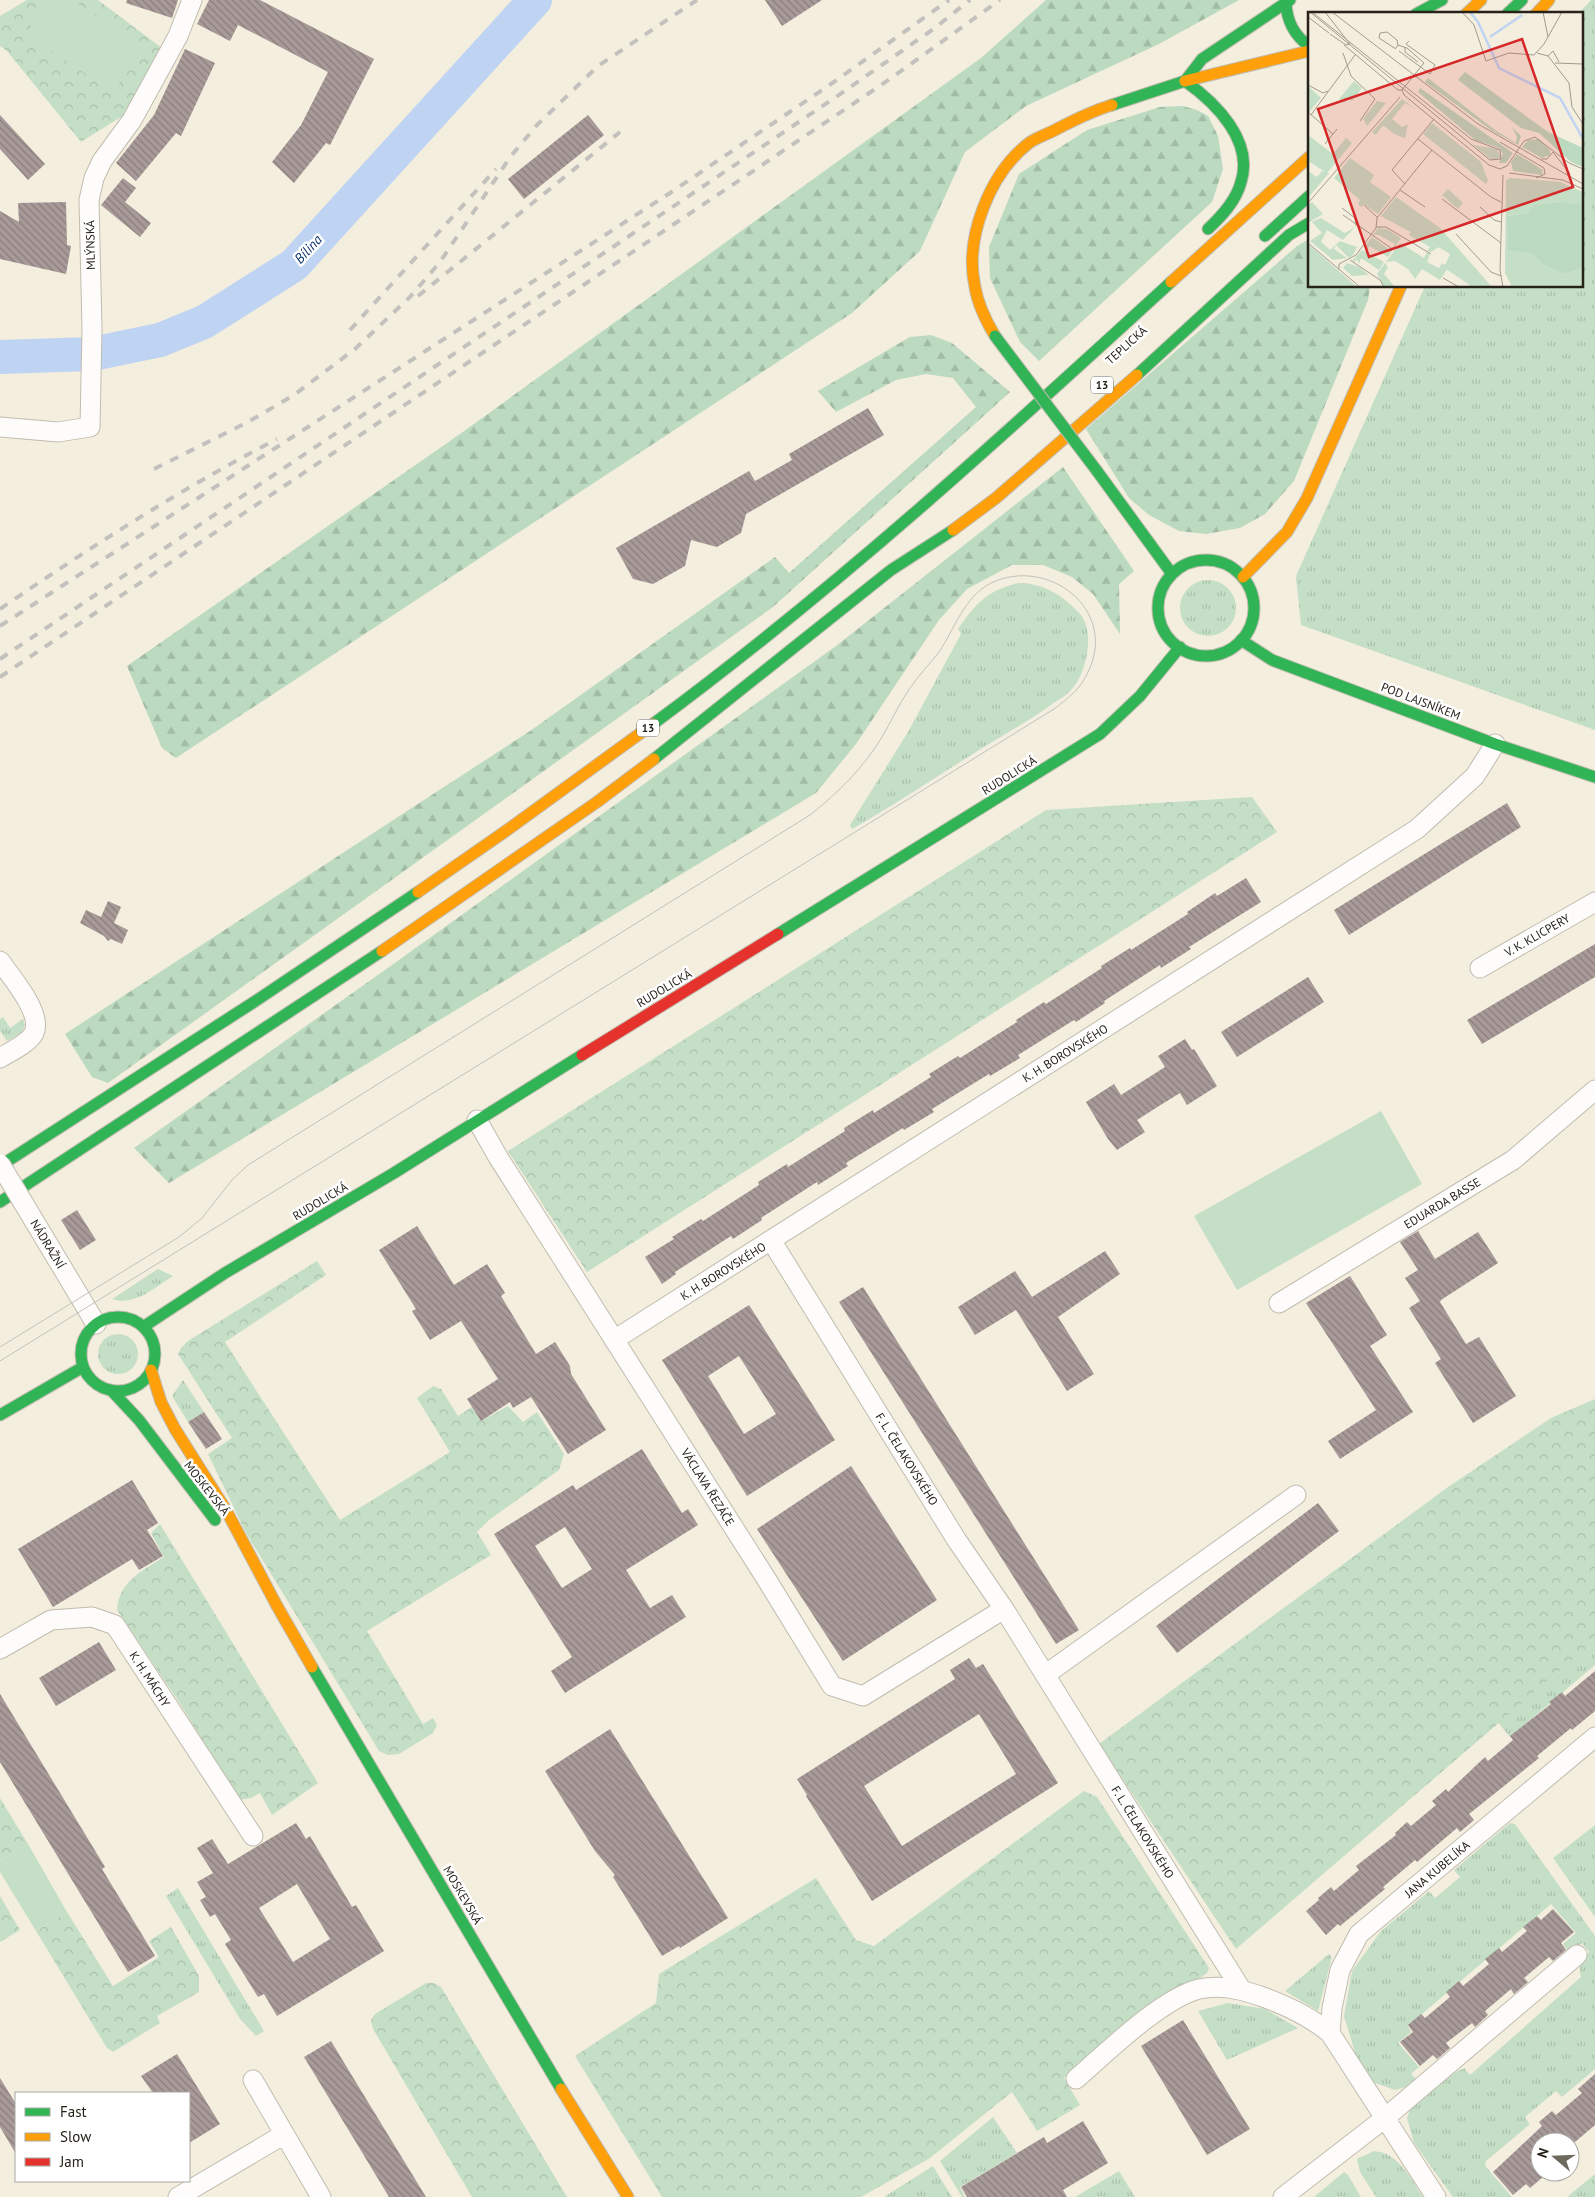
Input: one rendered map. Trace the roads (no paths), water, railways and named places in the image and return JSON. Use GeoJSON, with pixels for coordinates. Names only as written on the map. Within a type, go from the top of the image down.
{"type":"FeatureCollection","features":[{"type":"Feature","properties":{"kind":"main road"},"geometry":{"type":"LineString","coordinates":[[1420,12],[1442,0]]}},
{"type":"Feature","properties":{"kind":"main road"},"geometry":{"type":"LineString","coordinates":[[1468,12],[1481,0]]}},
{"type":"Feature","properties":{"kind":"main road"},"geometry":{"type":"LineString","coordinates":[[1509,12],[1522,0]]}},
{"type":"Feature","properties":{"kind":"main road"},"geometry":{"type":"LineString","coordinates":[[1538,12],[1549,0]]}},
{"type":"Feature","properties":{"kind":"main road"},"geometry":{"type":"LineString","coordinates":[[1288,1],[1286,11],[1291,28],[1295,35],[1308,45]]}},
{"type":"Feature","properties":{"kind":"main road"},"geometry":{"type":"LineString","coordinates":[[1185,81],[1202,59],[1288,1]]}},
{"type":"Feature","properties":{"kind":"main road"},"geometry":{"type":"LineString","coordinates":[[1172,574],[995,336],[986,321],[974,285],[973,255],[977,227],[985,201],[998,178],[1014,158],[1036,139],[1096,110],[1155,90],[1308,51]]}},
{"type":"Feature","properties":{"kind":"main road"},"geometry":{"type":"LineString","coordinates":[[1185,81],[1199,89],[1219,110],[1237,137],[1242,159],[1243,174],[1240,186],[1232,202],[1197,238]]}},
{"type":"Feature","properties":{"kind":"main road","name":"13"},"geometry":{"type":"LineString","coordinates":[[0,1165],[338,946],[489,844],[676,707],[878,545],[968,467],[1308,158]]}},
{"type":"Feature","properties":{"kind":"main road"},"geometry":{"type":"LineString","coordinates":[[1258,243],[1308,197]]}},
{"type":"Feature","properties":{"kind":"main road"},"geometry":{"type":"LineString","coordinates":[[891,570],[948,534],[996,498],[1110,399],[1289,235],[1308,225]]}},
{"type":"Feature","properties":{"kind":"main road"},"geometry":{"type":"LineString","coordinates":[[1380,331],[1390,288]]}},
{"type":"Feature","properties":{"kind":"main road"},"geometry":{"type":"LineString","coordinates":[[1243,577],[1287,532],[1307,498],[1400,288]]}},
{"type":"Feature","properties":{"kind":"main road"},"geometry":{"type":"LineString","coordinates":[[1023,398],[1044,378]]}},
{"type":"Feature","properties":{"kind":"main road"},"geometry":{"type":"LineString","coordinates":[[1054,428],[1069,415]]}},
{"type":"Feature","properties":{"kind":"main road"},"geometry":{"type":"LineString","coordinates":[[878,545],[946,469]]}},
{"type":"Feature","properties":{"kind":"main road","name":"13"},"geometry":{"type":"LineString","coordinates":[[0,1202],[382,951],[597,802],[697,726],[891,570],[962,509]]}},
{"type":"Feature","properties":{"kind":"main road"},"geometry":{"type":"LineString","coordinates":[[1208,560],[1231,566],[1243,577],[1252,595],[1254,616],[1249,629],[1231,649],[1205,656],[1192,654],[1180,648],[1169,638],[1162,626],[1159,598],[1164,585],[1172,574],[1185,564],[1208,560]]}},
{"type":"Feature","properties":{"kind":"main road","name":"POD LAJSNÍKEM"},"geometry":{"type":"LineString","coordinates":[[1241,640],[1272,660],[1495,744],[1595,777]]}},
{"type":"Feature","properties":{"kind":"main road","name":"RUDOLICKÁ"},"geometry":{"type":"LineString","coordinates":[[143,1327],[197,1290],[427,1154],[477,1120],[1100,734],[1140,696],[1180,648]]}},
{"type":"Feature","properties":{"kind":"main road"},"geometry":{"type":"LineString","coordinates":[[115,1317],[130,1319],[143,1327],[150,1336],[155,1358],[151,1370],[145,1379],[136,1386],[124,1390],[111,1390],[99,1386],[83,1367],[82,1343],[87,1333],[96,1324],[115,1317]]}},
{"type":"Feature","properties":{"kind":"main road"},"geometry":{"type":"LineString","coordinates":[[0,1415],[83,1367]]}},
{"type":"Feature","properties":{"kind":"main road","name":"MOSKEVSKÁ"},"geometry":{"type":"LineString","coordinates":[[151,1370],[161,1402],[226,1510],[276,1606],[535,2047],[628,2197]]}},
{"type":"Feature","properties":{"kind":"main road","name":"MOSKEVSKÁ"},"geometry":{"type":"LineString","coordinates":[[111,1390],[139,1420],[276,1606]]}},
{"type":"Feature","properties":{"kind":"street","name":"MLÝNSKÁ"},"geometry":{"type":"LineString","coordinates":[[0,428],[58,432],[90,427],[92,329],[89,200],[94,178],[102,161],[132,120],[178,36],[192,0]]}},
{"type":"Feature","properties":{"kind":"street","name":"K. H. BOROVSKÉHO"},"geometry":{"type":"LineString","coordinates":[[614,1340],[1416,830],[1475,776],[1495,744]]}},
{"type":"Feature","properties":{"kind":"street","name":"V. K. KLICPERY"},"geometry":{"type":"LineString","coordinates":[[1480,968],[1595,902]]}},
{"type":"Feature","properties":{"kind":"street"},"geometry":{"type":"LineString","coordinates":[[0,961],[33,1010],[37,1021],[34,1033],[28,1040],[0,1058]]}},
{"type":"Feature","properties":{"kind":"street","name":"EDUARDA BASSE"},"geometry":{"type":"LineString","coordinates":[[1279,1303],[1513,1160],[1595,1090]]}},
{"type":"Feature","properties":{"kind":"street","name":"VÁCLAVA ŘEZÁČE"},"geometry":{"type":"LineString","coordinates":[[477,1120],[494,1151],[768,1580],[832,1686],[863,1696],[1004,1609]]}},
{"type":"Feature","properties":{"kind":"street","name":"NÁDRAŽNÍ"},"geometry":{"type":"LineString","coordinates":[[0,1165],[96,1324]]}},
{"type":"Feature","properties":{"kind":"street","name":"F. L. ČELAKOVSKÉHO"},"geometry":{"type":"LineString","coordinates":[[771,1240],[956,1539],[1004,1609],[1241,1990]]}},
{"type":"Feature","properties":{"kind":"street"},"geometry":{"type":"LineString","coordinates":[[1045,1675],[1296,1495]]}},
{"type":"Feature","properties":{"kind":"street","name":"K. H. MÁCHY"},"geometry":{"type":"LineString","coordinates":[[0,1650],[51,1620],[92,1617],[115,1625],[253,1836]]}},
{"type":"Feature","properties":{"kind":"street","name":"JANA KUBELÍKA"},"geometry":{"type":"LineString","coordinates":[[1330,2033],[1332,2008],[1340,1970],[1359,1934],[1595,1737]]}},
{"type":"Feature","properties":{"kind":"street"},"geometry":{"type":"LineString","coordinates":[[1283,2197],[1385,2118],[1576,1955]]}},
{"type":"Feature","properties":{"kind":"street"},"geometry":{"type":"LineString","coordinates":[[1076,2079],[1166,2004],[1199,1989],[1241,1990],[1290,2007],[1317,2022],[1330,2033],[1436,2197]]}},
{"type":"Feature","properties":{"kind":"street"},"geometry":{"type":"LineString","coordinates":[[253,2080],[283,2135],[321,2197]]}},
{"type":"Feature","properties":{"kind":"street"},"geometry":{"type":"LineString","coordinates":[[178,2197],[283,2135]]}},
{"type":"Feature","properties":{"kind":"waterway","name":"Bílina"},"geometry":{"type":"LineString","coordinates":[[0,357],[92,354],[160,340],[204,322],[294,265],[535,0]]}},
{"type":"Feature","properties":{"kind":"tram line"},"geometry":{"type":"LineString","coordinates":[[0,1347],[179,1237],[202,1218],[232,1180],[248,1165],[810,815],[831,798],[867,759],[908,691],[939,652],[967,605],[982,589],[991,583],[1013,576],[1034,577],[1054,583],[1072,594],[1085,609],[1094,627],[1095,648],[1089,670],[1083,682],[1065,701],[1054,709],[0,1361]]}},
{"type":"Feature","properties":{"kind":"railway"},"geometry":{"type":"LineString","coordinates":[[154,469],[248,422],[294,395],[355,349],[410,297],[440,262],[511,156],[537,125],[598,66],[697,0]]}},
{"type":"Feature","properties":{"kind":"railway"},"geometry":{"type":"LineString","coordinates":[[0,626],[670,193],[831,84],[949,0]]}},
{"type":"Feature","properties":{"kind":"railway"},"geometry":{"type":"LineString","coordinates":[[0,659],[833,99],[932,30],[970,0]]}},
{"type":"Feature","properties":{"kind":"railway"},"geometry":{"type":"LineString","coordinates":[[0,677],[890,79],[1000,0]]}},
{"type":"Feature","properties":{"kind":"railway"},"geometry":{"type":"LineString","coordinates":[[418,296],[620,132]]}},
{"type":"Feature","properties":{"kind":"railway"},"geometry":{"type":"LineString","coordinates":[[350,330],[496,169]]}},
{"type":"Feature","properties":{"kind":"railway"},"geometry":{"type":"LineString","coordinates":[[0,609],[136,520],[205,478],[277,439]]}}]}
